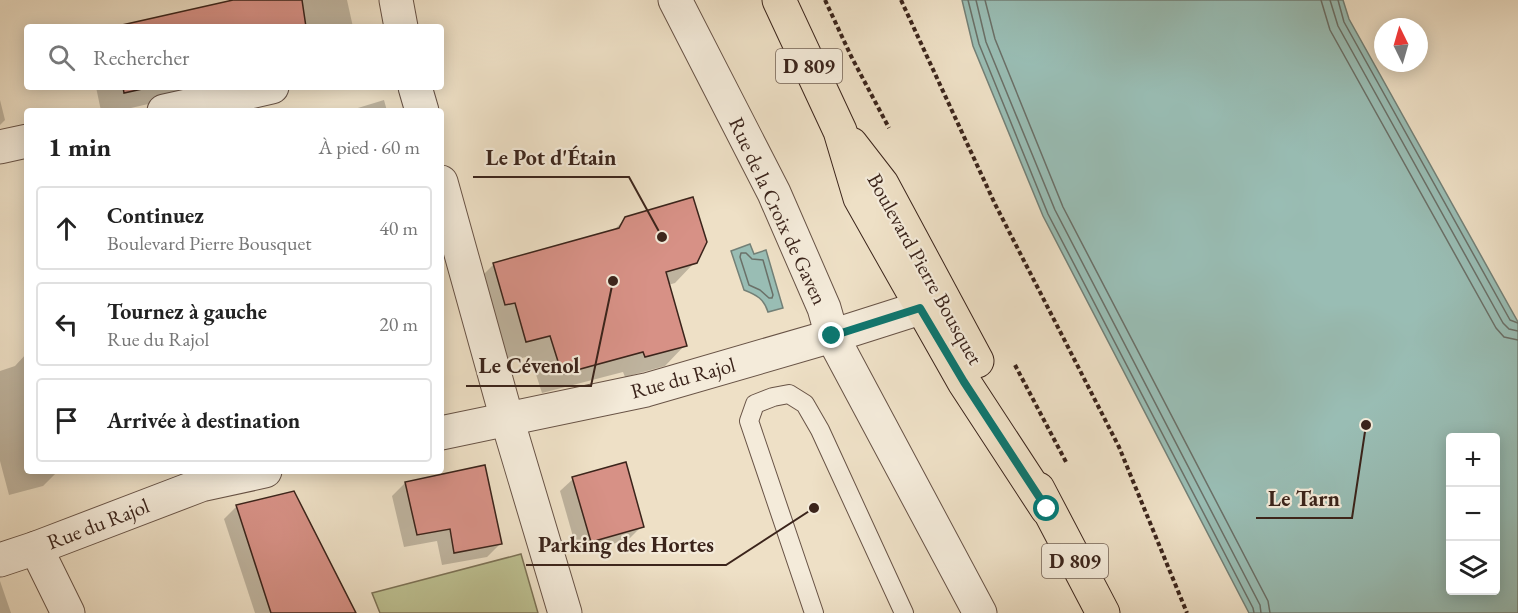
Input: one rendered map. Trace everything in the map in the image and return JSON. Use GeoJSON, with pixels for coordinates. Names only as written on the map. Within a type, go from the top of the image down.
{"type":"FeatureCollection","features":[{"type":"Feature","properties":{"kind":"main road","name":"Boulevard Pierre Bousquet"},"geometry":{"type":"LineString","coordinates":[[779,0],[840,131],[860,198],[920,308],[964,382],[1047,509]]}},
{"type":"Feature","properties":{"kind":"main road","name":"Boulevard Pierre Bousquet"},"geometry":{"type":"LineString","coordinates":[[840,131],[882,184],[983,373],[1047,509],[1103,613]]}},
{"type":"Feature","properties":{"kind":"street"},"geometry":{"type":"LineString","coordinates":[[396,0],[400,24]]}},
{"type":"Feature","properties":{"kind":"street","name":"Rue de la Croix de Gaven"},"geometry":{"type":"LineString","coordinates":[[675,0],[774,193],[824,308],[832,336],[980,613]]}},
{"type":"Feature","properties":{"kind":"street"},"geometry":{"type":"LineString","coordinates":[[178,108],[258,90]]}},
{"type":"Feature","properties":{"kind":"street"},"geometry":{"type":"LineString","coordinates":[[416,90],[421,108]]}},
{"type":"Feature","properties":{"kind":"street"},"geometry":{"type":"LineString","coordinates":[[0,147],[24,142]]}},
{"type":"Feature","properties":{"kind":"street"},"geometry":{"type":"LineString","coordinates":[[444,193],[565,613]]}},
{"type":"Feature","properties":{"kind":"street","name":"Rue du Rajol"},"geometry":{"type":"LineString","coordinates":[[444,432],[646,390],[920,308]]}},
{"type":"Feature","properties":{"kind":"street","name":"Rue du Rajol"},"geometry":{"type":"LineString","coordinates":[[0,560],[201,485],[251,474]]}},
{"type":"Feature","properties":{"kind":"street"},"geometry":{"type":"LineString","coordinates":[[36,548],[68,613]]}},
{"type":"Feature","properties":{"kind":"lane"},"geometry":{"type":"LineString","coordinates":[[814,613],[749,421],[755,404],[789,394],[805,404],[820,430],[904,613]]}},
{"type":"Feature","properties":{"kind":"path"},"geometry":{"type":"LineString","coordinates":[[901,0],[994,204],[1119,447],[1187,613]]}},
{"type":"Feature","properties":{"kind":"green space"},"geometry":{"type":"Polygon","coordinates":[[[521,554],[538,613],[380,613],[372,593],[521,554]]]}},
{"type":"Feature","properties":{"kind":"water"},"geometry":{"type":"Polygon","coordinates":[[[962,0],[1343,0],[1349,19],[1374,64],[1374,72],[1379,72],[1518,322],[1518,613],[1249,613],[1043,216],[973,46],[962,0]]]}},
{"type":"Feature","properties":{"kind":"water"},"geometry":{"type":"Polygon","coordinates":[[[750,244],[754,254],[766,250],[783,308],[768,312],[759,298],[744,290],[731,251],[750,244]]]}},
{"type":"Feature","properties":{"kind":"building"},"geometry":{"type":"Polygon","coordinates":[[[233,0],[302,0],[306,24],[126,24],[233,0]]]}},
{"type":"Feature","properties":{"kind":"building"},"geometry":{"type":"Polygon","coordinates":[[[693,197],[707,242],[697,263],[666,272],[687,346],[645,357],[643,352],[562,374],[550,336],[526,342],[515,303],[505,305],[493,263],[619,228],[625,217],[693,197]]]}},
{"type":"Feature","properties":{"kind":"building"},"geometry":{"type":"Polygon","coordinates":[[[626,462],[644,527],[591,542],[572,477],[626,462]]]}},
{"type":"Feature","properties":{"kind":"building"},"geometry":{"type":"Polygon","coordinates":[[[485,465],[502,544],[454,553],[450,529],[417,535],[405,482],[485,465]]]}},
{"type":"Feature","properties":{"kind":"building"},"geometry":{"type":"Polygon","coordinates":[[[294,491],[356,613],[271,613],[236,505],[294,491]]]}},
{"type":"Feature","properties":{"kind":"place","name":"Le Pot d'Étain"},"geometry":{"type":"Point","coordinates":[662,237]}},
{"type":"Feature","properties":{"kind":"place","name":"Le Cévenol"},"geometry":{"type":"Point","coordinates":[613,281]}},
{"type":"Feature","properties":{"kind":"place","name":"Le Tarn"},"geometry":{"type":"Point","coordinates":[1366,425]}},
{"type":"Feature","properties":{"kind":"place","name":"Parking des Hortes"},"geometry":{"type":"Point","coordinates":[814,508]}},
{"type":"Feature","properties":{"kind":"route"},"geometry":{"type":"LineString","coordinates":[[832,336],[920,308],[964,382],[1047,509]]}}]}
